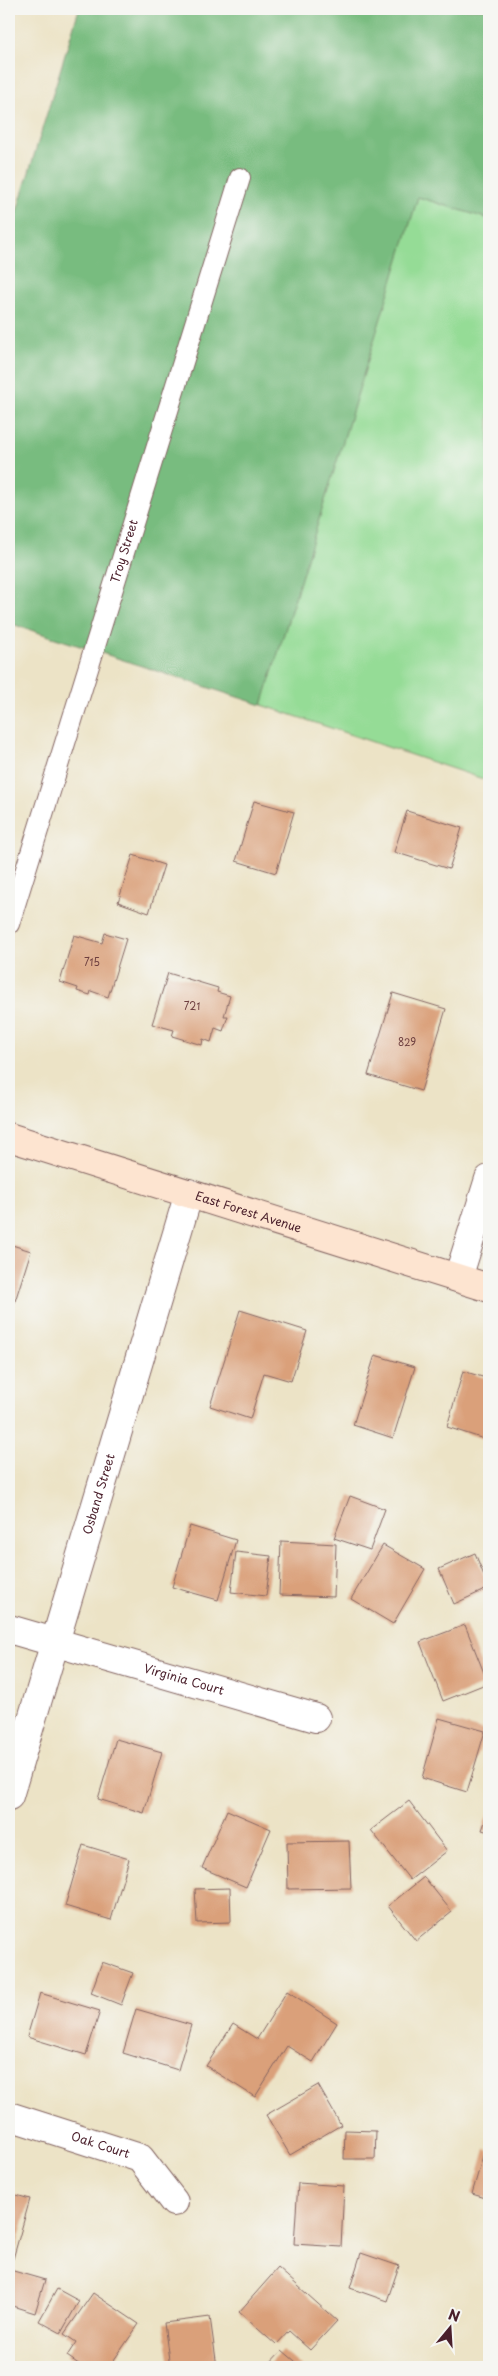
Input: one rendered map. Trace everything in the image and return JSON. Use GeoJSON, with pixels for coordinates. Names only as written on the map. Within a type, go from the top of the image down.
{"type":"FeatureCollection","features":[{"type":"Feature","properties":{"kind":"street","name":"East Forest Avenue"},"geometry":{"type":"LineString","coordinates":[[9,1137],[489,1288]]}},
{"type":"Feature","properties":{"kind":"street"},"geometry":{"type":"LineString","coordinates":[[458,1278],[489,1179]]}},
{"type":"Feature","properties":{"kind":"street","name":"Osband Street"},"geometry":{"type":"LineString","coordinates":[[9,1796],[189,1193]]}},
{"type":"Feature","properties":{"kind":"street","name":"Virginia Court"},"geometry":{"type":"LineString","coordinates":[[9,1629],[316,1718]]}},
{"type":"Feature","properties":{"kind":"street","name":"Oak Court"},"geometry":{"type":"LineString","coordinates":[[9,2116],[140,2158],[174,2202]]}},
{"type":"Feature","properties":{"kind":"lane","name":"Troy Street"},"geometry":{"type":"LineString","coordinates":[[9,924],[240,178]]}},
{"type":"Feature","properties":{"kind":"green space"},"geometry":{"type":"Polygon","coordinates":[[[79,9],[489,9],[489,219],[418,197],[262,705],[9,623],[9,237],[79,9]]]}},
{"type":"Feature","properties":{"kind":"green space"},"geometry":{"type":"Polygon","coordinates":[[[418,197],[489,219],[489,781],[262,705],[418,197]]]}},
{"type":"Feature","properties":{"kind":"building"},"geometry":{"type":"Polygon","coordinates":[[[254,801],[294,812],[276,873],[236,861],[254,801]]]}},
{"type":"Feature","properties":{"kind":"building"},"geometry":{"type":"Polygon","coordinates":[[[407,811],[462,828],[449,869],[394,852],[407,811]]]}},
{"type":"Feature","properties":{"kind":"building"},"geometry":{"type":"Polygon","coordinates":[[[133,855],[164,865],[149,913],[118,902],[133,855]]]}},
{"type":"Feature","properties":{"kind":"building"},"geometry":{"type":"Polygon","coordinates":[[[105,933],[126,939],[108,997],[91,991],[90,995],[77,991],[78,988],[60,982],[74,935],[102,943],[105,933]]]}},
{"type":"Feature","properties":{"kind":"building"},"geometry":{"type":"Polygon","coordinates":[[[168,973],[218,988],[217,992],[230,996],[224,1016],[228,1016],[223,1031],[215,1028],[211,1042],[203,1039],[202,1045],[172,1036],[174,1030],[152,1024],[168,973]]]}},
{"type":"Feature","properties":{"kind":"building"},"geometry":{"type":"Polygon","coordinates":[[[393,993],[446,1009],[421,1091],[368,1075],[393,993]]]}},
{"type":"Feature","properties":{"kind":"building"},"geometry":{"type":"Polygon","coordinates":[[[9,1244],[31,1251],[9,1320],[9,1244]]]}},
{"type":"Feature","properties":{"kind":"building"},"geometry":{"type":"Polygon","coordinates":[[[240,1310],[307,1331],[291,1381],[264,1373],[250,1419],[210,1406],[240,1310]]]}},
{"type":"Feature","properties":{"kind":"building"},"geometry":{"type":"Polygon","coordinates":[[[375,1355],[415,1367],[393,1438],[353,1425],[375,1355]]]}},
{"type":"Feature","properties":{"kind":"building"},"geometry":{"type":"Polygon","coordinates":[[[463,1371],[489,1379],[489,1434],[487,1440],[447,1427],[463,1371]]]}},
{"type":"Feature","properties":{"kind":"building"},"geometry":{"type":"Polygon","coordinates":[[[350,1496],[385,1509],[370,1550],[334,1538],[350,1496]]]}},
{"type":"Feature","properties":{"kind":"building"},"geometry":{"type":"Polygon","coordinates":[[[190,1526],[236,1540],[218,1600],[172,1587],[190,1526]]]}},
{"type":"Feature","properties":{"kind":"building"},"geometry":{"type":"Polygon","coordinates":[[[281,1541],[336,1544],[334,1597],[279,1595],[281,1541]]]}},
{"type":"Feature","properties":{"kind":"building"},"geometry":{"type":"Polygon","coordinates":[[[383,1545],[425,1569],[393,1624],[351,1599],[383,1545]]]}},
{"type":"Feature","properties":{"kind":"building"},"geometry":{"type":"Polygon","coordinates":[[[236,1552],[271,1556],[266,1596],[231,1592],[236,1552]]]}},
{"type":"Feature","properties":{"kind":"building"},"geometry":{"type":"Polygon","coordinates":[[[475,1553],[489,1588],[454,1604],[439,1569],[475,1553]]]}},
{"type":"Feature","properties":{"kind":"building"},"geometry":{"type":"Polygon","coordinates":[[[465,1625],[488,1683],[443,1701],[420,1642],[465,1625]]]}},
{"type":"Feature","properties":{"kind":"building"},"geometry":{"type":"Polygon","coordinates":[[[439,1718],[485,1731],[467,1792],[422,1778],[439,1718]]]}},
{"type":"Feature","properties":{"kind":"building"},"geometry":{"type":"Polygon","coordinates":[[[116,1739],[162,1752],[144,1813],[98,1799],[116,1739]]]}},
{"type":"Feature","properties":{"kind":"building"},"geometry":{"type":"Polygon","coordinates":[[[409,1801],[447,1851],[410,1880],[371,1830],[409,1801]]]}},
{"type":"Feature","properties":{"kind":"building"},"geometry":{"type":"Polygon","coordinates":[[[227,1810],[271,1829],[246,1887],[202,1868],[227,1810]]]}},
{"type":"Feature","properties":{"kind":"building"},"geometry":{"type":"Polygon","coordinates":[[[489,1811],[489,1832],[482,1830],[489,1811]]]}},
{"type":"Feature","properties":{"kind":"building"},"geometry":{"type":"Polygon","coordinates":[[[349,1841],[351,1888],[288,1889],[287,1842],[349,1841]]]}},
{"type":"Feature","properties":{"kind":"building"},"geometry":{"type":"Polygon","coordinates":[[[83,1845],[129,1859],[111,1920],[65,1906],[83,1845]]]}},
{"type":"Feature","properties":{"kind":"building"},"geometry":{"type":"Polygon","coordinates":[[[424,1877],[452,1912],[416,1941],[388,1906],[424,1877]]]}},
{"type":"Feature","properties":{"kind":"building"},"geometry":{"type":"Polygon","coordinates":[[[230,1888],[231,1922],[197,1923],[195,1889],[230,1888]]]}},
{"type":"Feature","properties":{"kind":"building"},"geometry":{"type":"Polygon","coordinates":[[[102,1962],[133,1973],[121,2005],[91,1993],[102,1962]]]}},
{"type":"Feature","properties":{"kind":"building"},"geometry":{"type":"Polygon","coordinates":[[[287,1991],[337,2023],[313,2062],[287,2046],[255,2097],[206,2066],[233,2024],[257,2039],[287,1991]]]}},
{"type":"Feature","properties":{"kind":"building"},"geometry":{"type":"Polygon","coordinates":[[[40,1993],[100,2011],[86,2055],[27,2037],[40,1993]]]}},
{"type":"Feature","properties":{"kind":"building"},"geometry":{"type":"Polygon","coordinates":[[[136,2009],[191,2025],[178,2070],[123,2053],[136,2009]]]}},
{"type":"Feature","properties":{"kind":"building"},"geometry":{"type":"Polygon","coordinates":[[[318,2085],[341,2125],[290,2155],[266,2115],[318,2085]]]}},
{"type":"Feature","properties":{"kind":"building"},"geometry":{"type":"Polygon","coordinates":[[[345,2130],[376,2131],[375,2159],[344,2159],[345,2130]]]}},
{"type":"Feature","properties":{"kind":"building"},"geometry":{"type":"Polygon","coordinates":[[[485,2149],[489,2150],[489,2199],[472,2194],[485,2149]]]}},
{"type":"Feature","properties":{"kind":"building"},"geometry":{"type":"Polygon","coordinates":[[[298,2183],[344,2186],[341,2247],[294,2244],[298,2183]]]}},
{"type":"Feature","properties":{"kind":"building"},"geometry":{"type":"Polygon","coordinates":[[[9,2193],[30,2199],[13,2259],[9,2258],[9,2193]]]}},
{"type":"Feature","properties":{"kind":"building"},"geometry":{"type":"Polygon","coordinates":[[[361,2253],[399,2266],[387,2301],[350,2288],[361,2253]]]}},
{"type":"Feature","properties":{"kind":"building"},"geometry":{"type":"Polygon","coordinates":[[[278,2268],[337,2321],[310,2350],[289,2331],[276,2345],[239,2312],[278,2268]]]}},
{"type":"Feature","properties":{"kind":"building"},"geometry":{"type":"Polygon","coordinates":[[[10,2270],[45,2280],[35,2313],[9,2305],[10,2270]]]}},
{"type":"Feature","properties":{"kind":"building"},"geometry":{"type":"Polygon","coordinates":[[[57,2289],[79,2301],[61,2333],[39,2321],[57,2289]]]}},
{"type":"Feature","properties":{"kind":"building"},"geometry":{"type":"Polygon","coordinates":[[[93,2293],[139,2324],[109,2367],[83,2367],[67,2356],[76,2342],[64,2334],[93,2293]]]}},
{"type":"Feature","properties":{"kind":"building"},"geometry":{"type":"Polygon","coordinates":[[[210,2317],[217,2367],[170,2367],[164,2323],[210,2317]]]}},
{"type":"Feature","properties":{"kind":"building"},"geometry":{"type":"Polygon","coordinates":[[[282,2350],[302,2367],[266,2367],[282,2350]]]}}]}
